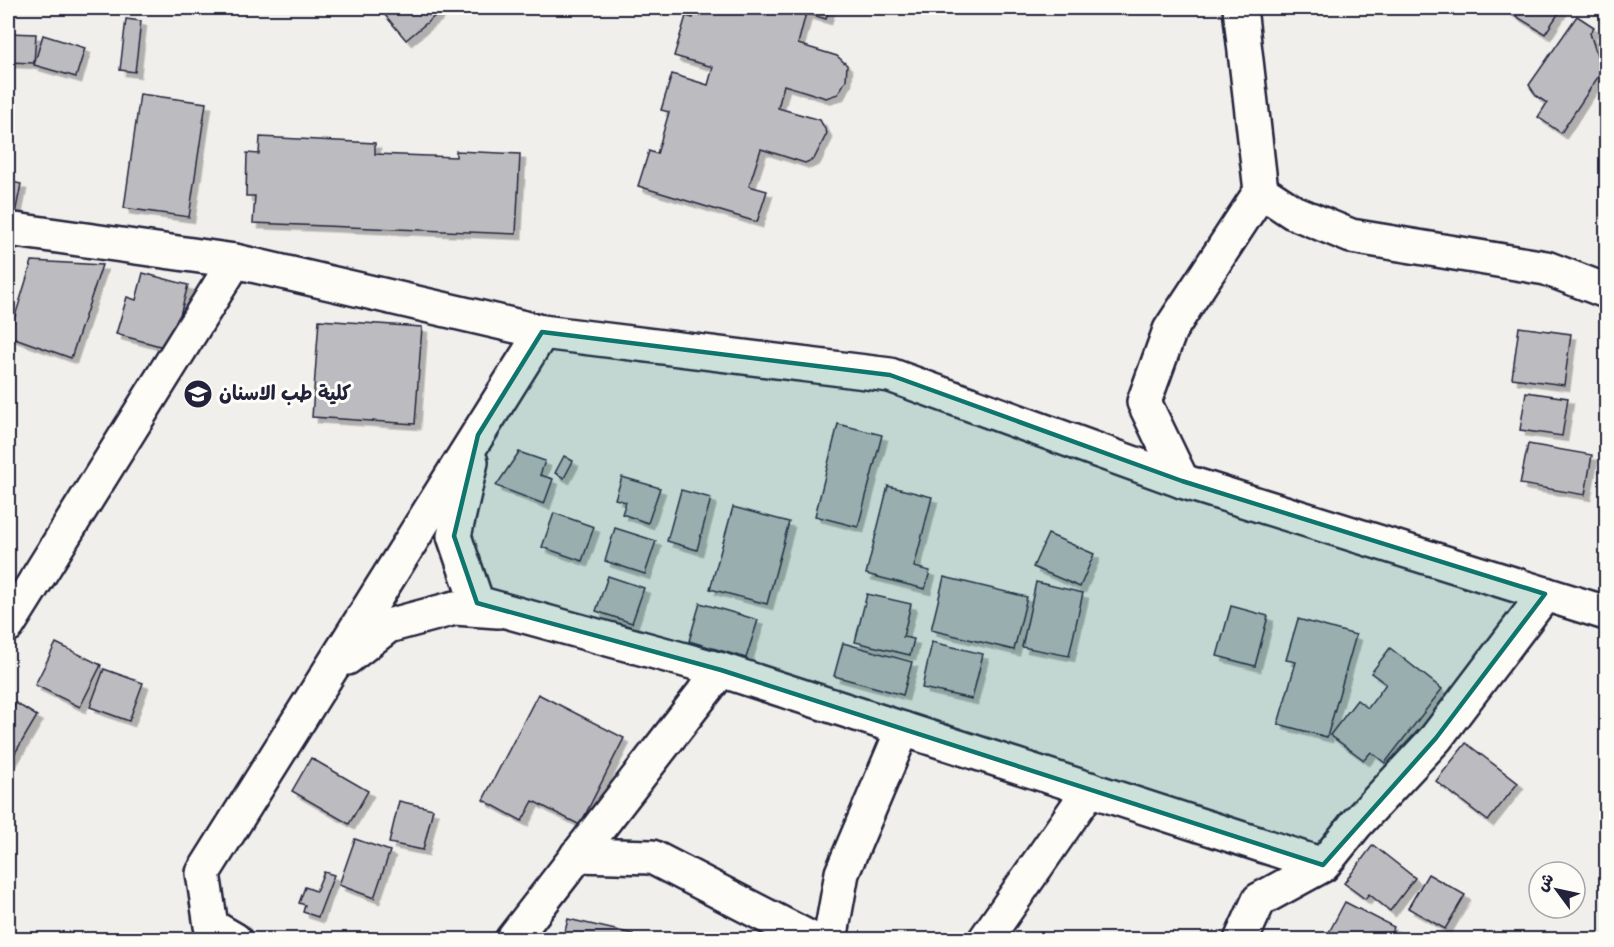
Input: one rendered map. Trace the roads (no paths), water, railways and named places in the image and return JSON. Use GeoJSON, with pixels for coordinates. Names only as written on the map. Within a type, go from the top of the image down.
{"type":"FeatureCollection","features":[{"type":"Feature","properties":{"kind":"street"},"geometry":{"type":"LineString","coordinates":[[1182,481],[1144,402],[1170,330],[1261,191],[1240,8]]}},
{"type":"Feature","properties":{"kind":"street"},"geometry":{"type":"LineString","coordinates":[[1261,191],[1293,212],[1351,236],[1546,268],[1606,291]]}},
{"type":"Feature","properties":{"kind":"street"},"geometry":{"type":"LineString","coordinates":[[8,229],[235,261],[542,332],[891,375],[1182,481],[1606,613]]}},
{"type":"Feature","properties":{"kind":"street"},"geometry":{"type":"LineString","coordinates":[[8,625],[235,261]]}},
{"type":"Feature","properties":{"kind":"street"},"geometry":{"type":"LineString","coordinates":[[235,939],[211,926],[203,873],[542,332]]}},
{"type":"Feature","properties":{"kind":"street"},"geometry":{"type":"LineString","coordinates":[[478,435],[454,536],[477,603],[721,670],[1323,865]]}},
{"type":"Feature","properties":{"kind":"street"},"geometry":{"type":"LineString","coordinates":[[1241,939],[1259,900],[1323,865],[1356,824],[1436,738],[1545,594]]}},
{"type":"Feature","properties":{"kind":"street"},"geometry":{"type":"LineString","coordinates":[[329,672],[388,626],[455,608],[511,612]]}},
{"type":"Feature","properties":{"kind":"street"},"geometry":{"type":"LineString","coordinates":[[512,939],[721,670]]}},
{"type":"Feature","properties":{"kind":"street"},"geometry":{"type":"LineString","coordinates":[[830,939],[843,873],[903,729]]}},
{"type":"Feature","properties":{"kind":"street"},"geometry":{"type":"LineString","coordinates":[[985,939],[1090,789]]}},
{"type":"Feature","properties":{"kind":"street"},"geometry":{"type":"LineString","coordinates":[[577,855],[652,857],[813,939]]}},
{"type":"Feature","properties":{"kind":"place","name":"كلية طب الاسنان"},"geometry":{"type":"Point","coordinates":[198,394]}}]}
